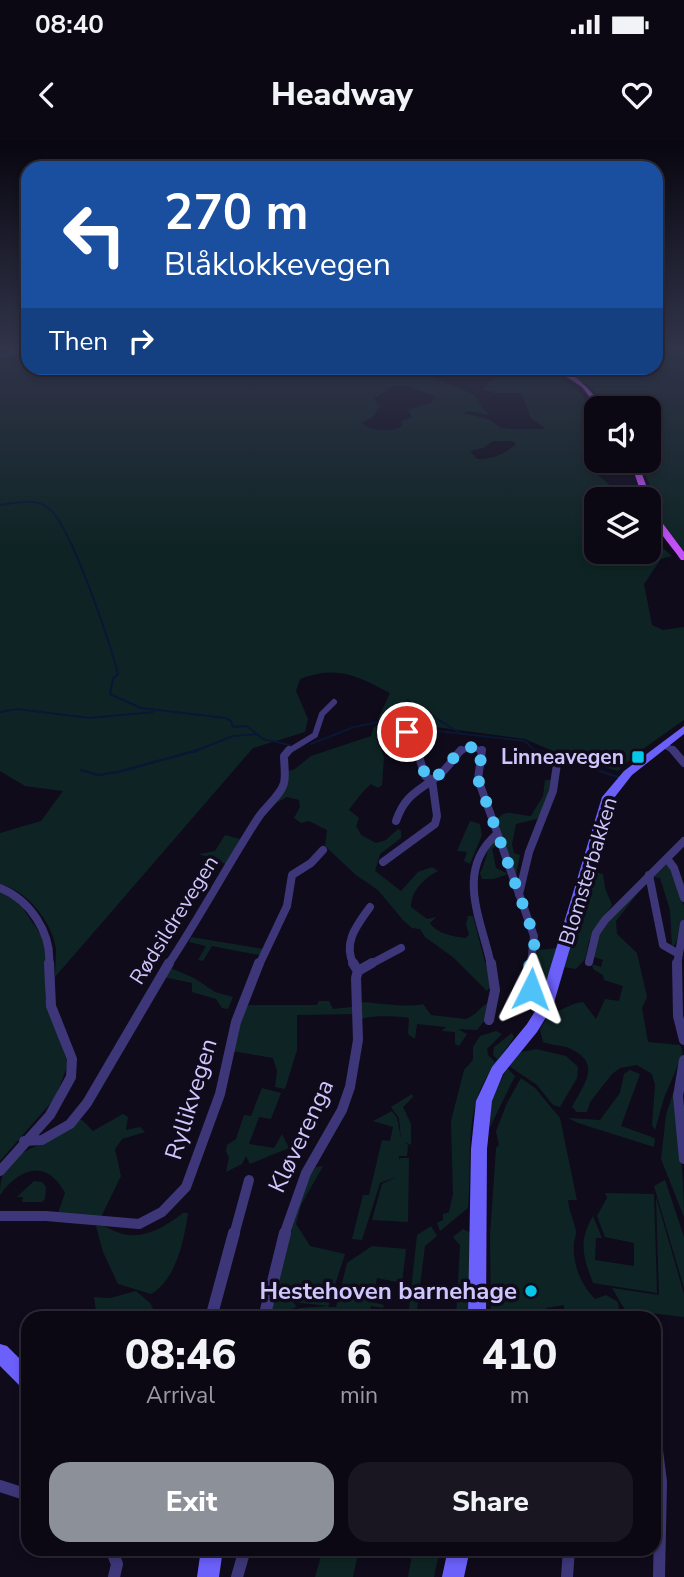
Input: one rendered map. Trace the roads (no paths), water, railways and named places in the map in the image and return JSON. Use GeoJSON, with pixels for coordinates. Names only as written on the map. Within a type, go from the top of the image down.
{"type":"FeatureCollection","features":[{"type":"Feature","properties":{"kind":"main road"},"geometry":{"type":"LineString","coordinates":[[661,526],[684,558]]}},
{"type":"Feature","properties":{"kind":"street","name":"Rødsildrevegen"},"geometry":{"type":"LineString","coordinates":[[24,1141],[43,1140],[53,1135],[69,1124],[88,1103],[152,988],[192,929],[215,885],[266,806],[281,789],[284,783],[284,756],[291,748],[315,735],[322,714],[334,702]]}},
{"type":"Feature","properties":{"kind":"street","name":"Blomsterbakken"},"geometry":{"type":"LineString","coordinates":[[477,1311],[479,1149],[484,1101],[498,1071],[540,1017],[549,998],[603,808],[619,782],[684,729]]}},
{"type":"Feature","properties":{"kind":"street"},"geometry":{"type":"LineString","coordinates":[[407,732],[421,758],[425,776],[432,780]]}},
{"type":"Feature","properties":{"kind":"street"},"geometry":{"type":"LineString","coordinates":[[664,745],[677,753],[684,763]]}},
{"type":"Feature","properties":{"kind":"street"},"geometry":{"type":"LineString","coordinates":[[396,821],[402,804],[432,780],[464,748],[472,746],[482,750],[478,779],[535,943],[527,980],[534,992],[549,998]]}},
{"type":"Feature","properties":{"kind":"street"},"geometry":{"type":"LineString","coordinates":[[519,894],[529,852],[553,791],[557,764]]}},
{"type":"Feature","properties":{"kind":"street"},"geometry":{"type":"LineString","coordinates":[[383,862],[435,824],[437,816],[432,780]]}},
{"type":"Feature","properties":{"kind":"street"},"geometry":{"type":"LineString","coordinates":[[489,1020],[495,1008],[494,985],[472,889],[485,845],[498,834]]}},
{"type":"Feature","properties":{"kind":"street"},"geometry":{"type":"LineString","coordinates":[[589,962],[596,933],[604,920],[668,860],[684,841]]}},
{"type":"Feature","properties":{"kind":"street","name":"Ryllikvegen"},"geometry":{"type":"LineString","coordinates":[[0,1216],[46,1216],[131,1225],[153,1218],[178,1198],[186,1187],[216,1103],[233,1034],[250,983],[287,906],[292,875],[311,863],[323,850]]}},
{"type":"Feature","properties":{"kind":"street"},"geometry":{"type":"LineString","coordinates":[[668,860],[674,868],[684,898]]}},
{"type":"Feature","properties":{"kind":"street"},"geometry":{"type":"LineString","coordinates":[[649,875],[663,945],[677,953]]}},
{"type":"Feature","properties":{"kind":"street"},"geometry":{"type":"LineString","coordinates":[[0,888],[13,891],[27,906],[50,947],[48,991],[53,1015],[69,1046],[73,1065],[69,1082],[59,1103],[0,1171]]}},
{"type":"Feature","properties":{"kind":"street","name":"Kløverenga"},"geometry":{"type":"LineString","coordinates":[[266,1311],[289,1219],[306,1172],[332,1130],[350,1091],[358,1053],[354,983],[358,971],[350,962],[347,949],[355,929],[370,907]]}},
{"type":"Feature","properties":{"kind":"street"},"geometry":{"type":"LineString","coordinates":[[684,924],[677,953],[676,1011],[684,1040]]}},
{"type":"Feature","properties":{"kind":"street"},"geometry":{"type":"LineString","coordinates":[[358,971],[401,948]]}},
{"type":"Feature","properties":{"kind":"street"},"geometry":{"type":"LineString","coordinates":[[684,1060],[680,1071],[684,1159]]}},
{"type":"Feature","properties":{"kind":"street","name":"Kløverenga"},"geometry":{"type":"LineString","coordinates":[[213,1311],[249,1180]]}},
{"type":"Feature","properties":{"kind":"street"},"geometry":{"type":"LineString","coordinates":[[0,1353],[21,1373]]}},
{"type":"Feature","properties":{"kind":"street"},"geometry":{"type":"LineString","coordinates":[[661,1475],[661,1514]]}},
{"type":"Feature","properties":{"kind":"street"},"geometry":{"type":"LineString","coordinates":[[0,1486],[21,1493]]}},
{"type":"Feature","properties":{"kind":"street"},"geometry":{"type":"LineString","coordinates":[[114,1556],[117,1564],[114,1577]]}},
{"type":"Feature","properties":{"kind":"street"},"geometry":{"type":"LineString","coordinates":[[208,1577],[211,1556]]}},
{"type":"Feature","properties":{"kind":"street"},"geometry":{"type":"LineString","coordinates":[[237,1577],[243,1556]]}},
{"type":"Feature","properties":{"kind":"street"},"geometry":{"type":"LineString","coordinates":[[453,1577],[458,1556]]}},
{"type":"Feature","properties":{"kind":"street"},"geometry":{"type":"LineString","coordinates":[[567,1577],[568,1556]]}},
{"type":"Feature","properties":{"kind":"street"},"geometry":{"type":"LineString","coordinates":[[659,1577],[660,1556]]}},
{"type":"Feature","properties":{"kind":"waterway"},"geometry":{"type":"LineString","coordinates":[[0,505],[24,502],[42,504],[56,517],[67,535],[114,659],[118,674],[113,679],[110,694],[141,708],[225,718],[231,721],[233,727],[247,726],[257,734]]}},
{"type":"Feature","properties":{"kind":"waterway"},"geometry":{"type":"LineString","coordinates":[[407,700],[460,733]]}},
{"type":"Feature","properties":{"kind":"waterway"},"geometry":{"type":"LineString","coordinates":[[0,712],[17,709],[90,718],[153,712]]}},
{"type":"Feature","properties":{"kind":"waterway"},"geometry":{"type":"LineString","coordinates":[[311,744],[354,727],[384,721],[414,724],[428,730],[525,741],[533,749],[543,752]]}},
{"type":"Feature","properties":{"kind":"waterway"},"geometry":{"type":"LineString","coordinates":[[198,750],[233,736],[257,734]]}},
{"type":"Feature","properties":{"kind":"waterway"},"geometry":{"type":"LineString","coordinates":[[257,734],[263,739],[290,745]]}},
{"type":"Feature","properties":{"kind":"waterway"},"geometry":{"type":"LineString","coordinates":[[81,770],[98,775],[118,772],[198,750]]}},
{"type":"Feature","properties":{"kind":"waterway"},"geometry":{"type":"LineString","coordinates":[[193,752],[198,750]]}},
{"type":"Feature","properties":{"kind":"waterway"},"geometry":{"type":"LineString","coordinates":[[537,750],[543,752]]}},
{"type":"Feature","properties":{"kind":"waterway"},"geometry":{"type":"LineString","coordinates":[[543,752],[618,777]]}},
{"type":"Feature","properties":{"kind":"place","name":"Linneavegen"},"geometry":{"type":"Point","coordinates":[638,757]}},
{"type":"Feature","properties":{"kind":"place","name":"Hestehoven barnehage"},"geometry":{"type":"Point","coordinates":[531,1291]}}]}
